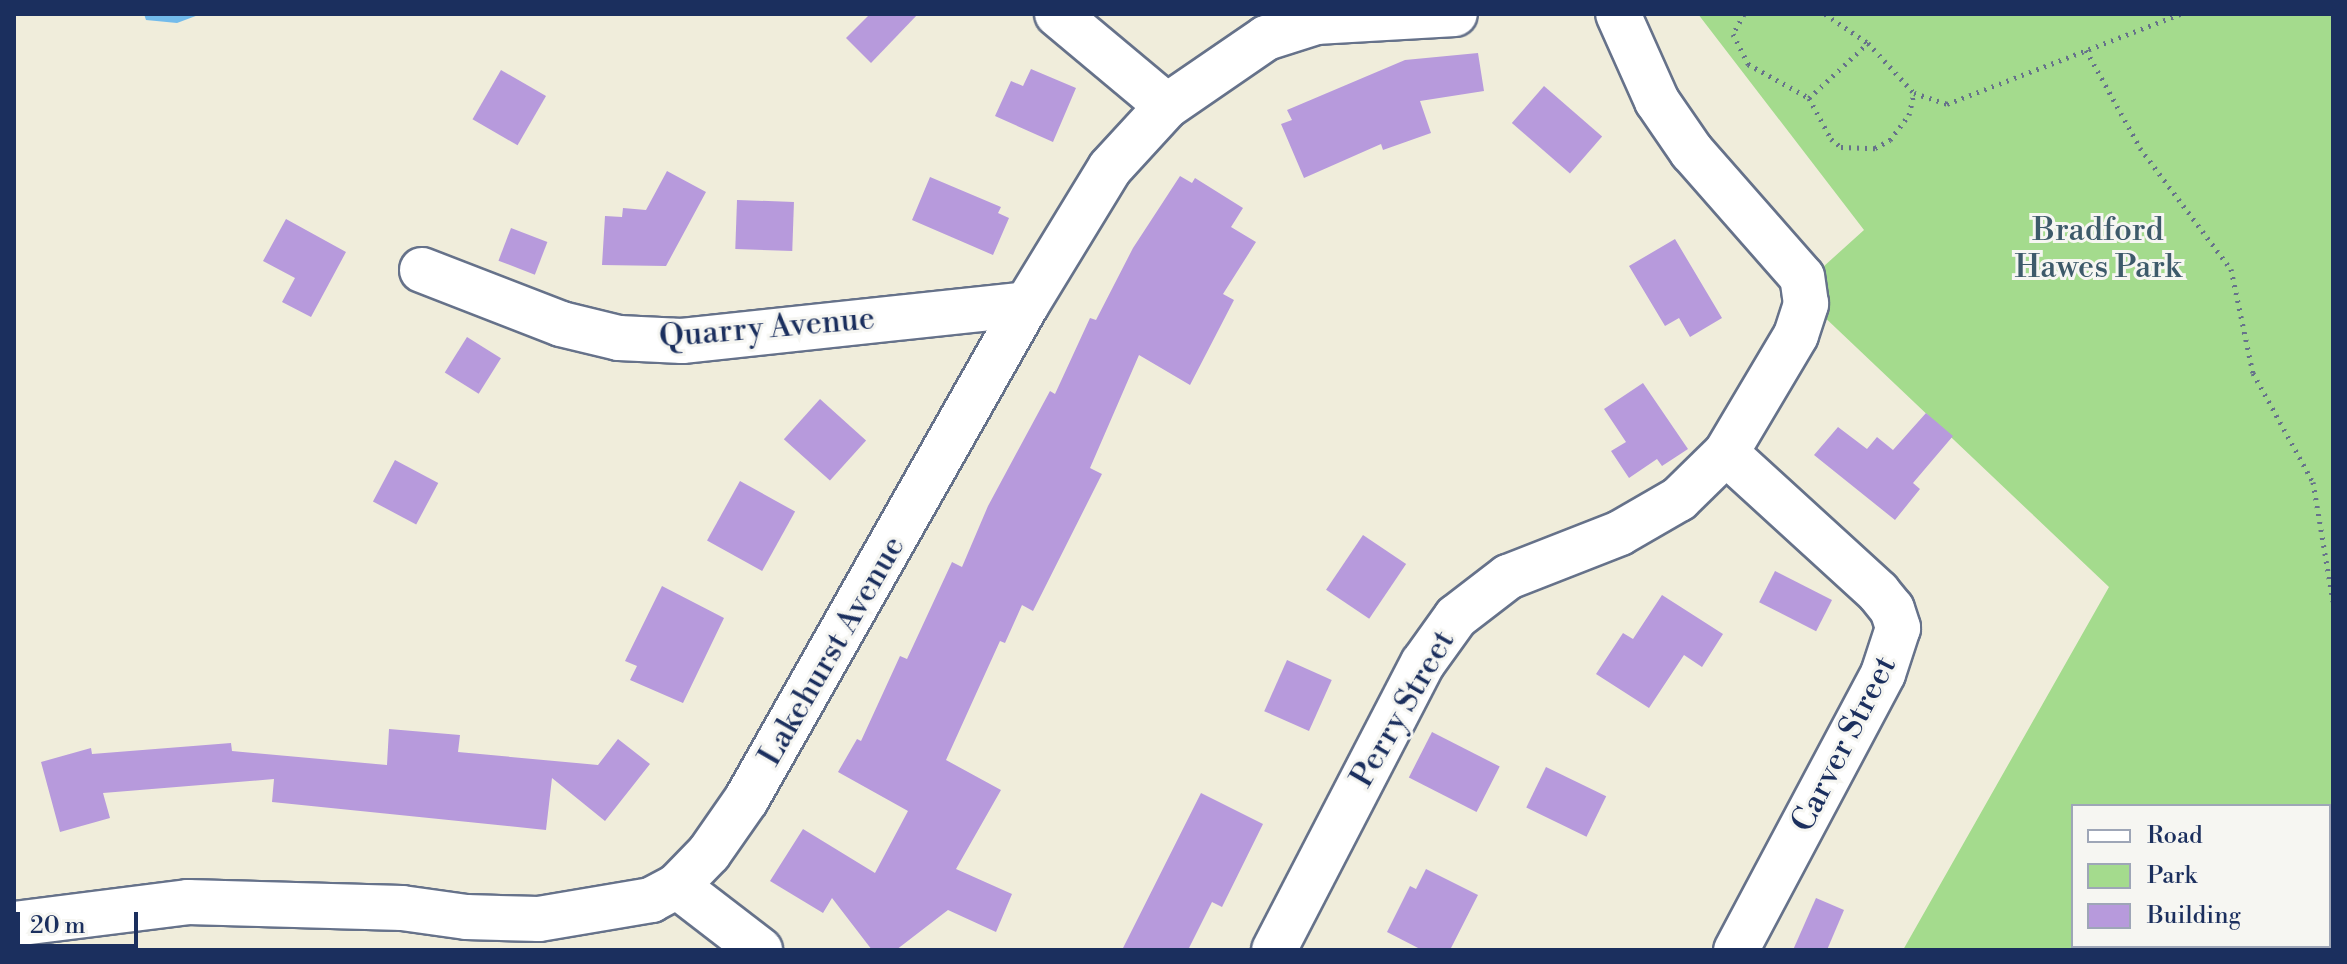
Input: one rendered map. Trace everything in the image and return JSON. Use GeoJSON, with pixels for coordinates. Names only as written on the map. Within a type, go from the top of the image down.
{"type":"FeatureCollection","features":[{"type":"Feature","properties":{"kind":"street"},"geometry":{"type":"LineString","coordinates":[[1057,14],[1167,106]]}},
{"type":"Feature","properties":{"kind":"street","name":"Lakehurst Avenue"},"geometry":{"type":"LineString","coordinates":[[14,924],[188,902],[402,908],[466,917],[539,919],[651,900],[677,886],[709,853],[746,800],[1027,304],[1110,168],[1167,106],[1223,64],[1279,34],[1316,22],[1455,14]]}},
{"type":"Feature","properties":{"kind":"street","name":"Perry Street"},"geometry":{"type":"LineString","coordinates":[[1284,946],[1423,663],[1456,617],[1508,577],[1620,533],[1679,499],[1726,453],[1796,335],[1806,304],[1802,277],[1692,152],[1657,101],[1618,14]]}},
{"type":"Feature","properties":{"kind":"street","name":"Quarry Avenue"},"geometry":{"type":"LineString","coordinates":[[422,270],[561,324],[619,338],[682,341],[1027,304]]}},
{"type":"Feature","properties":{"kind":"street","name":"Carver Street"},"geometry":{"type":"LineString","coordinates":[[1726,453],[1878,592],[1892,609],[1898,628],[1883,674],[1736,950]]}},
{"type":"Feature","properties":{"kind":"street"},"geometry":{"type":"LineString","coordinates":[[677,886],[760,950]]}},
{"type":"Feature","properties":{"kind":"path"},"geometry":{"type":"LineString","coordinates":[[1744,14],[1733,34],[1748,64],[1809,98],[1831,139],[1841,147],[1875,148],[1902,125],[1914,93]]}},
{"type":"Feature","properties":{"kind":"path"},"geometry":{"type":"LineString","coordinates":[[1825,14],[1868,43],[1914,93],[1947,104],[1964,101],[2180,14]]}},
{"type":"Feature","properties":{"kind":"path"},"geometry":{"type":"LineString","coordinates":[[1809,98],[1868,43]]}},
{"type":"Feature","properties":{"kind":"path"},"geometry":{"type":"LineString","coordinates":[[2086,50],[2140,148],[2231,269],[2253,373],[2313,482],[2333,601]]}},
{"type":"Feature","properties":{"kind":"green space","name":"Bradford Hawes Park"},"geometry":{"type":"Polygon","coordinates":[[[1698,14],[2333,14],[2333,950],[1903,950],[2109,587],[1818,311],[1813,276],[1864,230],[1698,14]]]}},
{"type":"Feature","properties":{"kind":"water"},"geometry":{"type":"Polygon","coordinates":[[[144,14],[201,14],[177,23],[146,20],[144,14]]]}},
{"type":"Feature","properties":{"kind":"building"},"geometry":{"type":"Polygon","coordinates":[[[870,14],[918,14],[871,63],[846,38],[870,14]]]}},
{"type":"Feature","properties":{"kind":"building"},"geometry":{"type":"Polygon","coordinates":[[[1478,53],[1484,91],[1420,101],[1431,133],[1383,150],[1381,144],[1304,178],[1281,124],[1292,120],[1287,110],[1405,60],[1478,53]]]}},
{"type":"Feature","properties":{"kind":"building"},"geometry":{"type":"Polygon","coordinates":[[[1031,69],[1076,88],[1053,142],[995,116],[1011,81],[1023,86],[1031,69]]]}},
{"type":"Feature","properties":{"kind":"building"},"geometry":{"type":"Polygon","coordinates":[[[501,70],[546,96],[518,145],[472,119],[501,70]]]}},
{"type":"Feature","properties":{"kind":"building"},"geometry":{"type":"Polygon","coordinates":[[[1544,86],[1602,137],[1570,173],[1512,123],[1544,86]]]}},
{"type":"Feature","properties":{"kind":"building"},"geometry":{"type":"Polygon","coordinates":[[[667,171],[706,192],[666,266],[602,265],[605,216],[622,217],[623,208],[646,210],[667,171]]]}},
{"type":"Feature","properties":{"kind":"building"},"geometry":{"type":"Polygon","coordinates":[[[1180,176],[1192,183],[1195,178],[1243,208],[1231,227],[1256,242],[1223,294],[1234,300],[1190,385],[1139,355],[1090,468],[1102,474],[1033,611],[1022,605],[1005,643],[1000,641],[946,760],[1001,790],[956,869],[1012,894],[996,932],[948,910],[896,950],[872,950],[832,898],[823,913],[770,881],[803,829],[875,873],[908,811],[838,772],[857,739],[861,741],[900,656],[907,659],[952,562],[962,567],[988,506],[1050,391],[1055,394],[1090,318],[1096,320],[1133,248],[1180,176]]]}},
{"type":"Feature","properties":{"kind":"building"},"geometry":{"type":"Polygon","coordinates":[[[930,177],[1001,207],[998,213],[1009,218],[993,255],[912,220],[930,177]]]}},
{"type":"Feature","properties":{"kind":"building"},"geometry":{"type":"Polygon","coordinates":[[[737,200],[794,202],[792,251],[735,249],[737,200]]]}},
{"type":"Feature","properties":{"kind":"building"},"geometry":{"type":"Polygon","coordinates":[[[286,219],[346,252],[311,317],[282,302],[295,278],[263,261],[286,219]]]}},
{"type":"Feature","properties":{"kind":"building"},"geometry":{"type":"Polygon","coordinates":[[[511,228],[547,242],[535,275],[498,261],[511,228]]]}},
{"type":"Feature","properties":{"kind":"building"},"geometry":{"type":"Polygon","coordinates":[[[1675,239],[1722,318],[1690,337],[1679,318],[1665,326],[1629,266],[1675,239]]]}},
{"type":"Feature","properties":{"kind":"building"},"geometry":{"type":"Polygon","coordinates":[[[467,337],[501,358],[479,394],[445,373],[467,337]]]}},
{"type":"Feature","properties":{"kind":"building"},"geometry":{"type":"Polygon","coordinates":[[[1643,383],[1688,449],[1662,466],[1657,459],[1629,478],[1611,451],[1626,442],[1604,409],[1643,383]]]}},
{"type":"Feature","properties":{"kind":"building"},"geometry":{"type":"Polygon","coordinates":[[[820,399],[866,440],[830,481],[784,439],[820,399]]]}},
{"type":"Feature","properties":{"kind":"building"},"geometry":{"type":"Polygon","coordinates":[[[1926,413],[1953,436],[1913,483],[1920,489],[1895,520],[1814,455],[1838,427],[1867,449],[1877,437],[1893,450],[1926,413]]]}},
{"type":"Feature","properties":{"kind":"building"},"geometry":{"type":"Polygon","coordinates":[[[395,460],[438,483],[416,525],[373,501],[395,460]]]}},
{"type":"Feature","properties":{"kind":"building"},"geometry":{"type":"Polygon","coordinates":[[[740,481],[795,512],[762,571],[707,540],[740,481]]]}},
{"type":"Feature","properties":{"kind":"building"},"geometry":{"type":"Polygon","coordinates":[[[1363,535],[1406,564],[1369,619],[1326,590],[1363,535]]]}},
{"type":"Feature","properties":{"kind":"building"},"geometry":{"type":"Polygon","coordinates":[[[1775,571],[1832,600],[1816,631],[1759,602],[1775,571]]]}},
{"type":"Feature","properties":{"kind":"building"},"geometry":{"type":"Polygon","coordinates":[[[662,586],[724,618],[683,703],[630,680],[637,666],[625,661],[662,586]]]}},
{"type":"Feature","properties":{"kind":"building"},"geometry":{"type":"Polygon","coordinates":[[[1662,595],[1723,634],[1702,667],[1684,655],[1649,708],[1596,674],[1623,633],[1633,639],[1662,595]]]}},
{"type":"Feature","properties":{"kind":"building"},"geometry":{"type":"Polygon","coordinates":[[[1287,660],[1332,680],[1309,731],[1264,711],[1287,660]]]}},
{"type":"Feature","properties":{"kind":"building"},"geometry":{"type":"Polygon","coordinates":[[[389,729],[460,735],[458,752],[598,765],[618,739],[650,764],[605,821],[552,778],[546,830],[272,802],[274,779],[103,793],[110,818],[60,832],[41,762],[91,748],[92,754],[231,743],[232,751],[387,765],[389,729]]]}},
{"type":"Feature","properties":{"kind":"building"},"geometry":{"type":"Polygon","coordinates":[[[1432,732],[1500,767],[1477,812],[1409,777],[1432,732]]]}},
{"type":"Feature","properties":{"kind":"building"},"geometry":{"type":"Polygon","coordinates":[[[1546,767],[1606,796],[1586,837],[1526,807],[1546,767]]]}},
{"type":"Feature","properties":{"kind":"building"},"geometry":{"type":"Polygon","coordinates":[[[1201,793],[1263,824],[1222,907],[1212,902],[1188,950],[1122,950],[1201,793]]]}},
{"type":"Feature","properties":{"kind":"building"},"geometry":{"type":"Polygon","coordinates":[[[1426,869],[1478,895],[1450,950],[1422,950],[1387,932],[1410,886],[1416,889],[1426,869]]]}},
{"type":"Feature","properties":{"kind":"building"},"geometry":{"type":"Polygon","coordinates":[[[1816,898],[1844,910],[1827,950],[1793,950],[1816,898]]]}}]}
